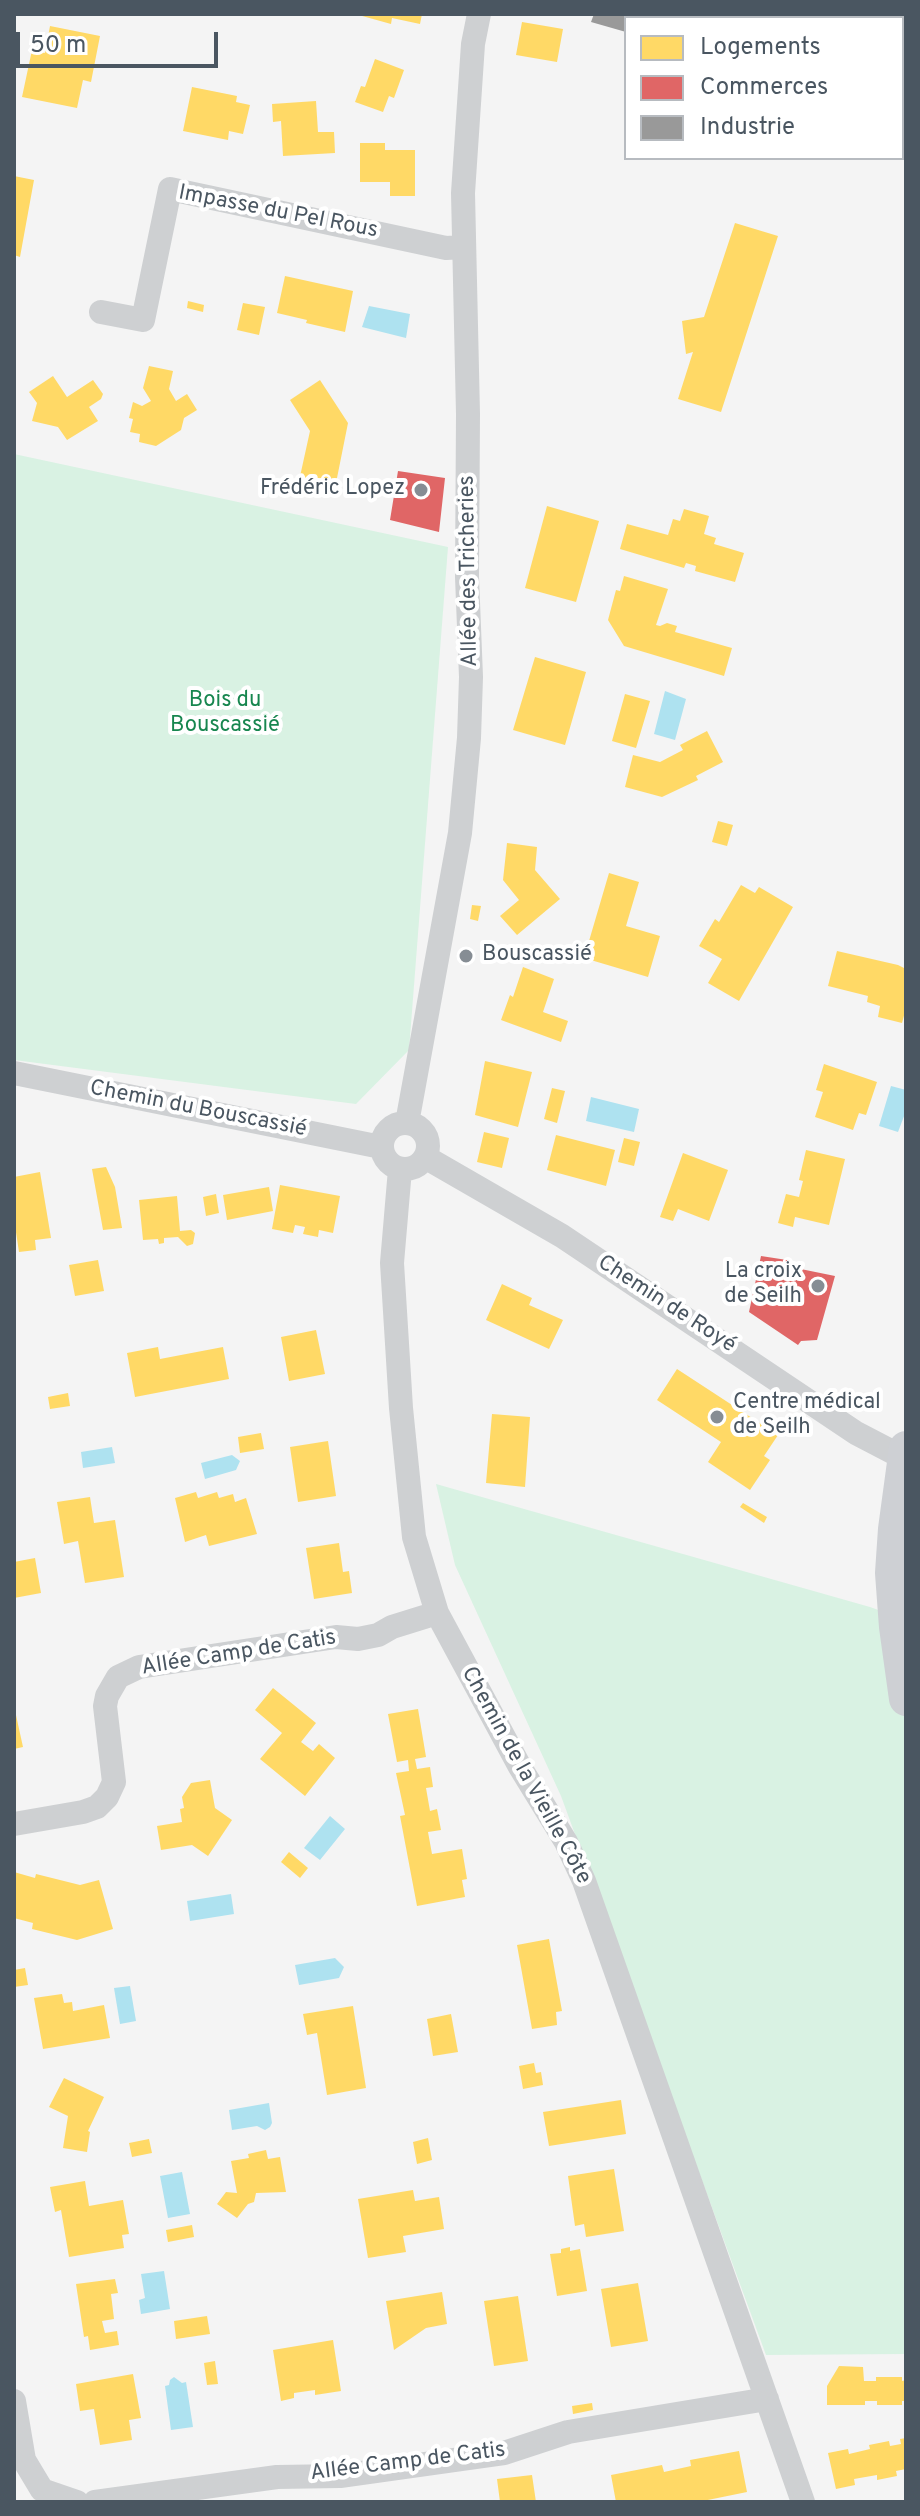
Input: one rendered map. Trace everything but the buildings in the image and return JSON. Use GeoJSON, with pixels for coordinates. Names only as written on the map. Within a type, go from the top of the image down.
{"type":"FeatureCollection","features":[{"type":"Feature","properties":{"kind":"main road"},"geometry":{"type":"LineString","coordinates":[[905,1453],[892,1573],[906,1699]]}},
{"type":"Feature","properties":{"kind":"street","name":"Allée des Tricheries"},"geometry":{"type":"LineString","coordinates":[[407,1123],[460,833],[469,738],[471,677],[463,193],[473,44],[479,14]]}},
{"type":"Feature","properties":{"kind":"street","name":"Impasse du Pel Rous"},"geometry":{"type":"LineString","coordinates":[[101,312],[143,320],[170,189],[446,248],[464,247]]}},
{"type":"Feature","properties":{"kind":"street","name":"Chemin du Bouscassié"},"geometry":{"type":"LineString","coordinates":[[14,1073],[381,1147]]}},
{"type":"Feature","properties":{"kind":"street"},"geometry":{"type":"LineString","coordinates":[[407,1123],[423,1132],[427,1140],[425,1157],[414,1167],[400,1169],[384,1157],[381,1147],[389,1129],[407,1123]]}},
{"type":"Feature","properties":{"kind":"street","name":"Chemin de Royé"},"geometry":{"type":"LineString","coordinates":[[425,1157],[562,1236],[856,1433],[905,1453]]}},
{"type":"Feature","properties":{"kind":"street","name":"Chemin de la Vieille Côte"},"geometry":{"type":"LineString","coordinates":[[400,1169],[392,1263],[401,1408],[414,1537],[437,1613],[514,1756],[566,1842],[584,1881],[803,2502]]}},
{"type":"Feature","properties":{"kind":"street","name":"Allée Camp de Catis"},"geometry":{"type":"LineString","coordinates":[[14,1824],[83,1812],[97,1807],[107,1797],[114,1782],[105,1706],[111,1686],[118,1677],[139,1667],[336,1637],[358,1639],[378,1635],[392,1627],[437,1613]]}},
{"type":"Feature","properties":{"kind":"street","name":"Allée Camp de Catis"},"geometry":{"type":"LineString","coordinates":[[95,2502],[277,2477],[340,2476],[504,2453],[568,2432],[767,2399]]}},
{"type":"Feature","properties":{"kind":"street"},"geometry":{"type":"LineString","coordinates":[[14,2401],[24,2460],[42,2490],[77,2502]]}},
{"type":"Feature","properties":{"kind":"green space","name":"Bois du Bouscassié"},"geometry":{"type":"Polygon","coordinates":[[[14,454],[448,547],[409,1050],[356,1104],[14,1060],[14,454]]]}},
{"type":"Feature","properties":{"kind":"green space"},"geometry":{"type":"Polygon","coordinates":[[[436,1484],[870,1607],[906,1620],[906,2354],[766,2355],[561,1796],[455,1565],[436,1484]]]}},
{"type":"Feature","properties":{"kind":"water"},"geometry":{"type":"Polygon","coordinates":[[[369,306],[410,314],[406,338],[362,327],[369,306]]]}},
{"type":"Feature","properties":{"kind":"water"},"geometry":{"type":"Polygon","coordinates":[[[665,691],[686,699],[675,740],[654,734],[665,691]]]}},
{"type":"Feature","properties":{"kind":"water"},"geometry":{"type":"Polygon","coordinates":[[[891,1086],[906,1090],[906,1111],[898,1132],[879,1126],[891,1086]]]}},
{"type":"Feature","properties":{"kind":"water"},"geometry":{"type":"Polygon","coordinates":[[[591,1097],[639,1109],[634,1132],[586,1121],[591,1097]]]}},
{"type":"Feature","properties":{"kind":"water"},"geometry":{"type":"Polygon","coordinates":[[[112,1447],[115,1463],[83,1468],[81,1452],[112,1447]]]}},
{"type":"Feature","properties":{"kind":"water"},"geometry":{"type":"Polygon","coordinates":[[[232,1455],[240,1461],[236,1470],[205,1479],[201,1463],[232,1455]]]}},
{"type":"Feature","properties":{"kind":"water"},"geometry":{"type":"Polygon","coordinates":[[[330,1816],[345,1829],[320,1860],[304,1848],[330,1816]]]}},
{"type":"Feature","properties":{"kind":"water"},"geometry":{"type":"Polygon","coordinates":[[[231,1894],[234,1914],[190,1921],[187,1901],[231,1894]]]}},
{"type":"Feature","properties":{"kind":"water"},"geometry":{"type":"Polygon","coordinates":[[[335,1958],[344,1967],[339,1978],[299,1985],[295,1965],[335,1958]]]}},
{"type":"Feature","properties":{"kind":"water"},"geometry":{"type":"Polygon","coordinates":[[[130,1986],[136,2021],[120,2024],[114,1988],[130,1986]]]}},
{"type":"Feature","properties":{"kind":"water"},"geometry":{"type":"Polygon","coordinates":[[[269,2103],[270,2127],[265,2130],[257,2126],[232,2130],[229,2110],[269,2103]]]}},
{"type":"Feature","properties":{"kind":"water"},"geometry":{"type":"Polygon","coordinates":[[[182,2172],[190,2214],[168,2218],[160,2176],[182,2172]]]}},
{"type":"Feature","properties":{"kind":"water"},"geometry":{"type":"Polygon","coordinates":[[[164,2271],[170,2309],[141,2314],[139,2300],[145,2298],[141,2274],[164,2271]]]}},
{"type":"Feature","properties":{"kind":"water"},"geometry":{"type":"Polygon","coordinates":[[[174,2377],[182,2383],[186,2382],[193,2427],[171,2430],[165,2386],[174,2377]]]}},
{"type":"Feature","properties":{"kind":"place","name":"Frédéric Lopez"},"geometry":{"type":"Point","coordinates":[421,490]}},
{"type":"Feature","properties":{"kind":"place","name":"Bouscassié"},"geometry":{"type":"Point","coordinates":[466,956]}},
{"type":"Feature","properties":{"kind":"place","name":"La croix de Seilh"},"geometry":{"type":"Point","coordinates":[818,1286]}},
{"type":"Feature","properties":{"kind":"place","name":"Centre médical de Seilh"},"geometry":{"type":"Point","coordinates":[717,1417]}}]}
